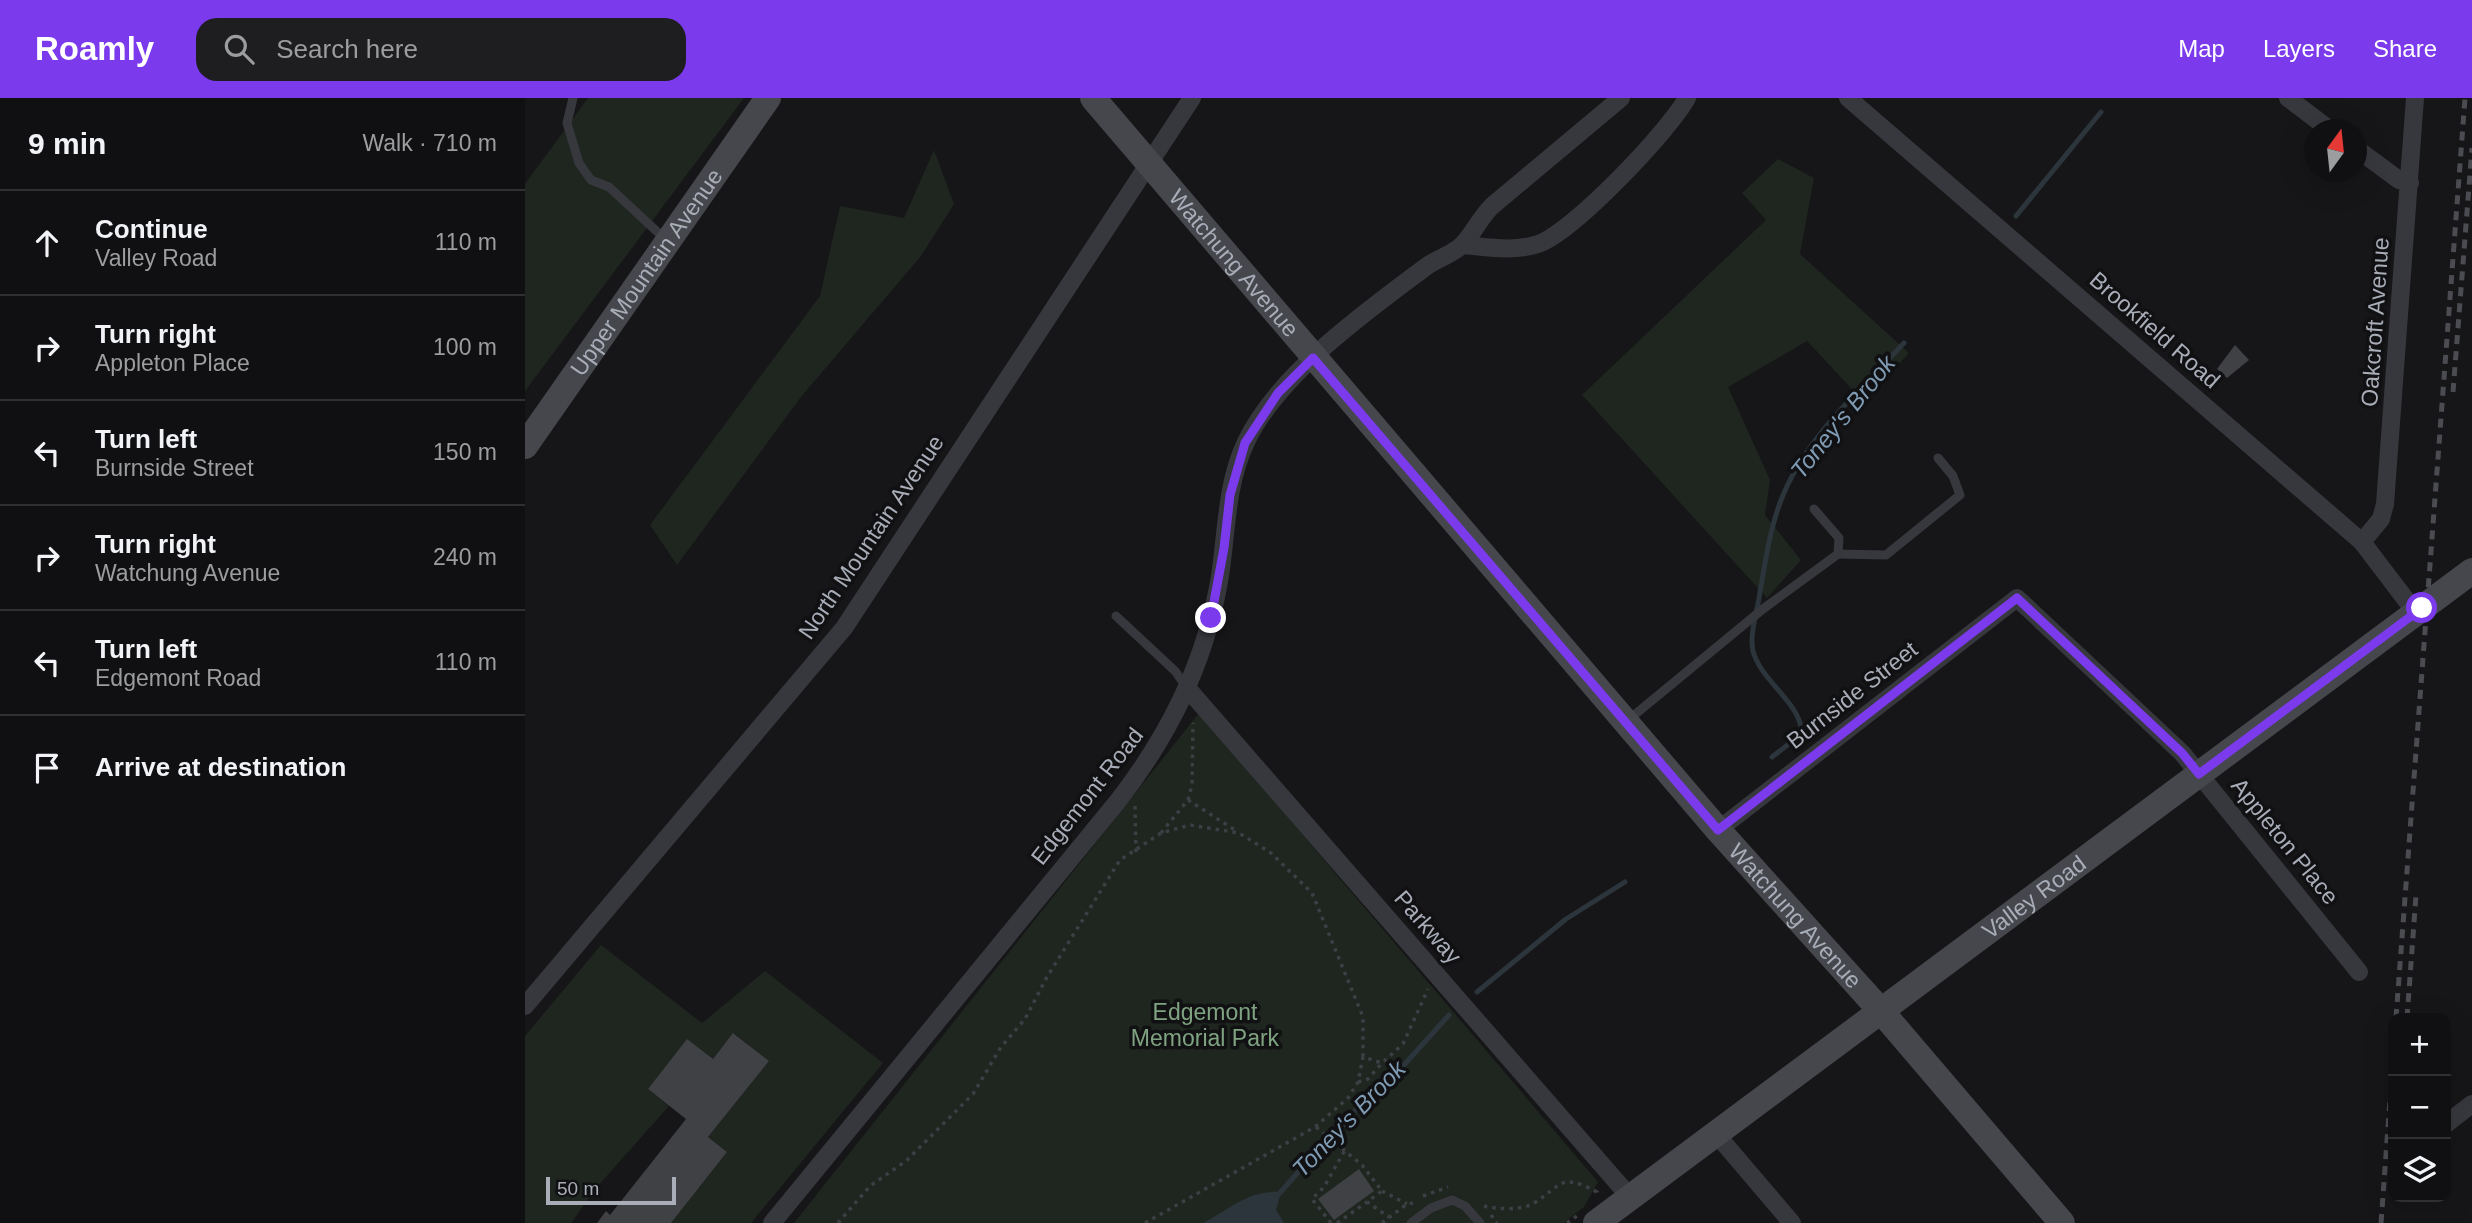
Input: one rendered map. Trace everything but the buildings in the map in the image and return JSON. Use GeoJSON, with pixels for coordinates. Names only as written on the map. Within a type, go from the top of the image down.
{"type":"FeatureCollection","features":[{"type":"Feature","properties":{"kind":"street","name":"Upper Mountain Avenue"},"geometry":{"type":"LineString","coordinates":[[525,446],[768,98]]}},
{"type":"Feature","properties":{"kind":"street","name":"Watchung Avenue"},"geometry":{"type":"LineString","coordinates":[[1093,98],[1718,830],[1881,1011],[2062,1223]]}},
{"type":"Feature","properties":{"kind":"street","name":"North Mountain Avenue"},"geometry":{"type":"LineString","coordinates":[[525,1006],[844,628],[1192,98]]}},
{"type":"Feature","properties":{"kind":"street","name":"Edgemont Road"},"geometry":{"type":"LineString","coordinates":[[772,1223],[1124,793],[1160,743],[1188,689],[1211,618],[1224,548],[1230,495],[1245,443],[1278,393],[1313,358],[1430,264],[1463,245],[1477,222],[1492,206],[1621,98]]}},
{"type":"Feature","properties":{"kind":"street"},"geometry":{"type":"LineString","coordinates":[[1463,245],[1528,247],[1554,236],[1645,153],[1678,114],[1687,98]]}},
{"type":"Feature","properties":{"kind":"street","name":"Brookfield Road"},"geometry":{"type":"LineString","coordinates":[[1848,98],[2362,542],[2416,613]]}},
{"type":"Feature","properties":{"kind":"street"},"geometry":{"type":"LineString","coordinates":[[2288,98],[2316,119]]}},
{"type":"Feature","properties":{"kind":"street","name":"Oakcroft Avenue"},"geometry":{"type":"LineString","coordinates":[[2362,542],[2381,519],[2385,504],[2415,98]]}},
{"type":"Feature","properties":{"kind":"street"},"geometry":{"type":"LineString","coordinates":[[2367,156],[2399,180],[2410,183]]}},
{"type":"Feature","properties":{"kind":"street","name":"Valley Road"},"geometry":{"type":"LineString","coordinates":[[1596,1223],[2472,571]]}},
{"type":"Feature","properties":{"kind":"street","name":"Appleton Place"},"geometry":{"type":"LineString","coordinates":[[2017,598],[2182,753],[2359,972]]}},
{"type":"Feature","properties":{"kind":"street","name":"Burnside Street"},"geometry":{"type":"LineString","coordinates":[[1718,830],[2017,598]]}},
{"type":"Feature","properties":{"kind":"street","name":"Parkway"},"geometry":{"type":"LineString","coordinates":[[1188,689],[1630,1197]]}},
{"type":"Feature","properties":{"kind":"street"},"geometry":{"type":"LineString","coordinates":[[2451,1120],[2472,1104]]}},
{"type":"Feature","properties":{"kind":"street"},"geometry":{"type":"LineString","coordinates":[[1717,1135],[1792,1223]]}},
{"type":"Feature","properties":{"kind":"lane"},"geometry":{"type":"LineString","coordinates":[[573,98],[567,123],[579,163],[591,180],[609,187],[668,242]]}},
{"type":"Feature","properties":{"kind":"lane"},"geometry":{"type":"LineString","coordinates":[[1626,722],[1751,618],[1837,554],[1886,555],[1960,495],[1953,476],[1938,458]]}},
{"type":"Feature","properties":{"kind":"lane"},"geometry":{"type":"LineString","coordinates":[[1814,509],[1839,538],[1837,554]]}},
{"type":"Feature","properties":{"kind":"lane"},"geometry":{"type":"LineString","coordinates":[[1116,616],[1175,671],[1188,689]]}},
{"type":"Feature","properties":{"kind":"lane"},"geometry":{"type":"LineString","coordinates":[[1411,1223],[1431,1208],[1452,1200],[1465,1206],[1479,1223]]}},
{"type":"Feature","properties":{"kind":"path"},"geometry":{"type":"LineString","coordinates":[[838,1223],[870,1186],[907,1161],[972,1094],[1001,1047],[1025,1019],[1047,977],[1120,860],[1136,852],[1161,833],[1188,800],[1192,785],[1193,723]]}},
{"type":"Feature","properties":{"kind":"path"},"geometry":{"type":"LineString","coordinates":[[1135,795],[1136,852]]}},
{"type":"Feature","properties":{"kind":"path"},"geometry":{"type":"LineString","coordinates":[[1145,1223],[1315,1126],[1348,1098],[1358,1082],[1363,1057],[1363,1017],[1312,894],[1271,853],[1188,800]]}},
{"type":"Feature","properties":{"kind":"path"},"geometry":{"type":"LineString","coordinates":[[1161,833],[1190,825],[1239,833]]}},
{"type":"Feature","properties":{"kind":"path"},"geometry":{"type":"LineString","coordinates":[[1358,1082],[1368,1079],[1403,1045],[1427,990],[1440,978]]}},
{"type":"Feature","properties":{"kind":"path"},"geometry":{"type":"LineString","coordinates":[[1363,1057],[1382,1063]]}},
{"type":"Feature","properties":{"kind":"path"},"geometry":{"type":"LineString","coordinates":[[1315,1126],[1343,1149],[1382,1191],[1412,1205],[1432,1191],[1451,1187]]}},
{"type":"Feature","properties":{"kind":"path"},"geometry":{"type":"LineString","coordinates":[[1331,1223],[1312,1199],[1324,1186],[1343,1149]]}},
{"type":"Feature","properties":{"kind":"path"},"geometry":{"type":"LineString","coordinates":[[1476,1197],[1485,1208],[1521,1208],[1530,1206],[1557,1183],[1567,1181],[1597,1192]]}},
{"type":"Feature","properties":{"kind":"path"},"geometry":{"type":"LineString","coordinates":[[1337,1223],[1382,1191]]}},
{"type":"Feature","properties":{"kind":"path"},"geometry":{"type":"LineString","coordinates":[[1367,1202],[1389,1217]]}},
{"type":"Feature","properties":{"kind":"path"},"geometry":{"type":"LineString","coordinates":[[1382,1223],[1408,1203]]}},
{"type":"Feature","properties":{"kind":"green space"},"geometry":{"type":"Polygon","coordinates":[[[588,98],[744,98],[525,391],[525,184],[588,98]]]}},
{"type":"Feature","properties":{"kind":"green space"},"geometry":{"type":"Polygon","coordinates":[[[934,150],[954,204],[921,256],[801,397],[677,565],[650,525],[820,296],[840,206],[904,218],[934,150]]]}},
{"type":"Feature","properties":{"kind":"green space"},"geometry":{"type":"Polygon","coordinates":[[[1778,159],[1814,178],[1800,254],[1909,353],[1864,402],[1807,341],[1728,387],[1770,480],[1765,515],[1801,560],[1767,598],[1582,395],[1766,220],[1742,193],[1778,159]]]}},
{"type":"Feature","properties":{"kind":"green space","name":"Edgemont Memorial Park"},"geometry":{"type":"Polygon","coordinates":[[[1199,713],[1598,1182],[1584,1207],[1564,1223],[794,1223],[1199,713]]]}},
{"type":"Feature","properties":{"kind":"green space"},"geometry":{"type":"Polygon","coordinates":[[[601,945],[702,1023],[765,971],[883,1063],[751,1223],[671,1223],[727,1152],[708,1137],[769,1061],[734,1033],[713,1059],[687,1040],[648,1089],[669,1106],[597,1187],[571,1223],[525,1223],[525,1036],[601,945]]]}},
{"type":"Feature","properties":{"kind":"shaded area"},"geometry":{"type":"Polygon","coordinates":[[[1281,1192],[1276,1210],[1284,1223],[1203,1223],[1249,1197],[1281,1192]]]}},
{"type":"Feature","properties":{"kind":"waterway","name":"Toney's Brook"},"geometry":{"type":"LineString","coordinates":[[2016,216],[2101,112]]}},
{"type":"Feature","properties":{"kind":"waterway","name":"Toney's Brook"},"geometry":{"type":"LineString","coordinates":[[1772,757],[1795,739],[1801,728],[1793,709],[1757,661],[1752,644],[1775,517],[1794,472],[1821,432],[1904,343]]}},
{"type":"Feature","properties":{"kind":"waterway","name":"Toney's Brook"},"geometry":{"type":"LineString","coordinates":[[1477,992],[1566,919],[1625,882]]}},
{"type":"Feature","properties":{"kind":"waterway","name":"Toney's Brook"},"geometry":{"type":"LineString","coordinates":[[1278,1195],[1301,1169],[1326,1147],[1357,1108],[1403,1066],[1449,1015]]}},
{"type":"Feature","properties":{"kind":"railway"},"geometry":{"type":"LineString","coordinates":[[2396,1013],[2465,98]]}},
{"type":"Feature","properties":{"kind":"railway"},"geometry":{"type":"LineString","coordinates":[[2453,392],[2472,148]]}},
{"type":"Feature","properties":{"kind":"railway"},"geometry":{"type":"LineString","coordinates":[[2407,1013],[2416,895]]}},
{"type":"Feature","properties":{"kind":"railway"},"geometry":{"type":"LineString","coordinates":[[2381,1223],[2392,1076]]}},
{"type":"Feature","properties":{"kind":"route"},"geometry":{"type":"LineString","coordinates":[[1211,618],[1219,584],[1230,495],[1245,443],[1278,393],[1313,358],[1718,830],[2017,598],[2182,753],[2199,774],[2422,608]]}}]}
